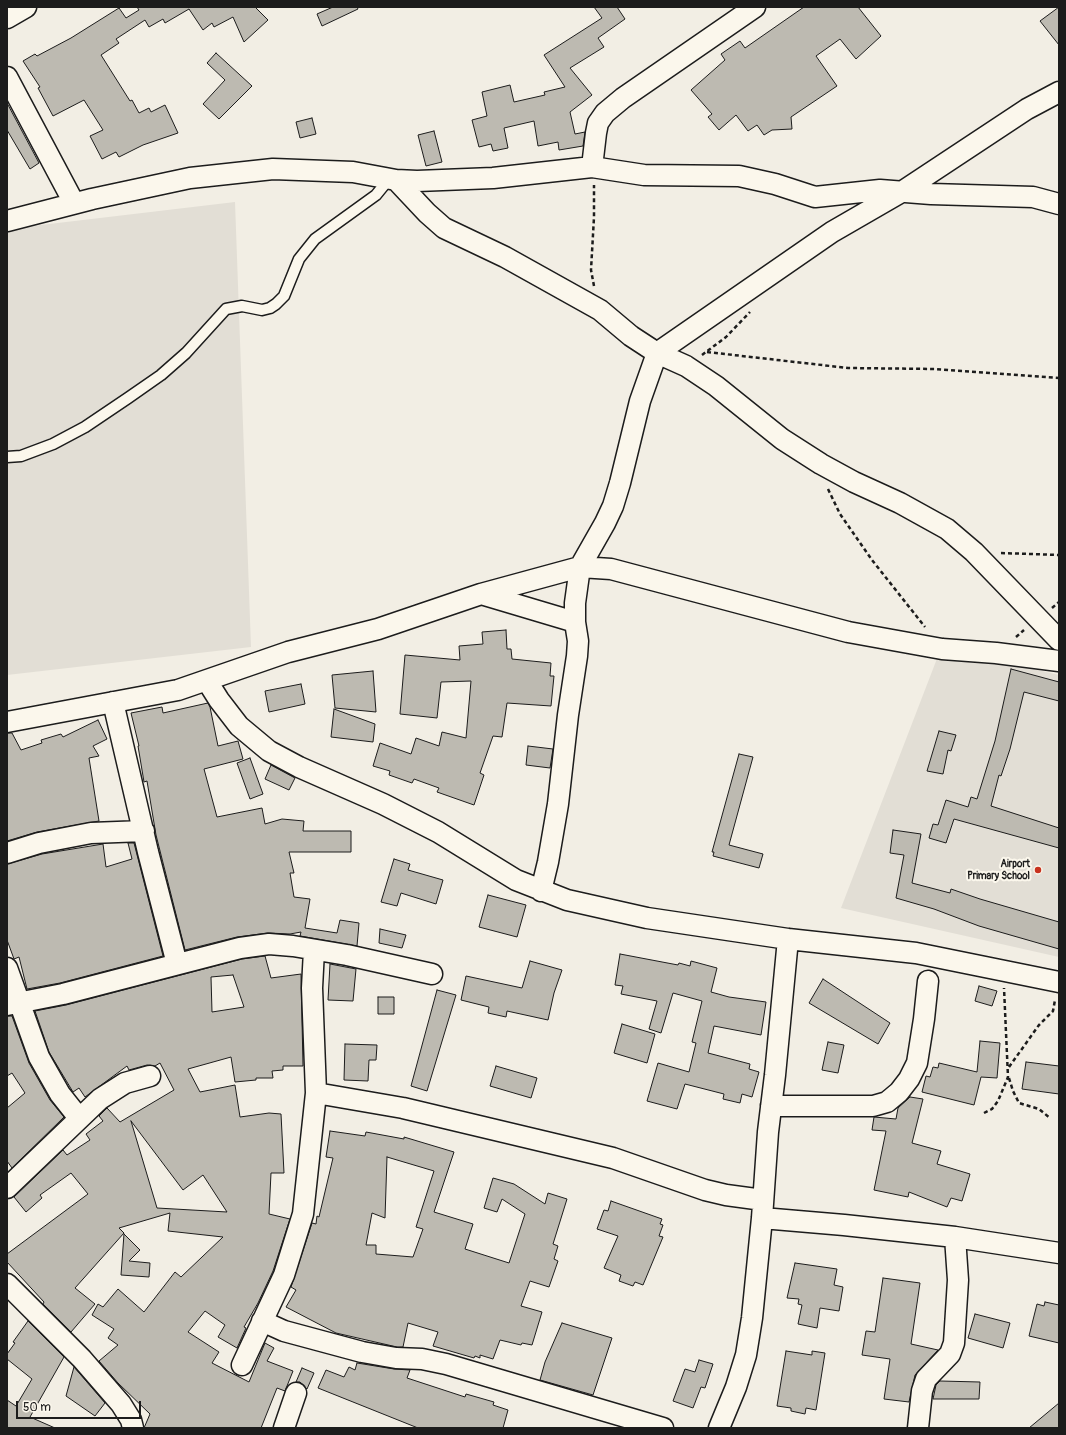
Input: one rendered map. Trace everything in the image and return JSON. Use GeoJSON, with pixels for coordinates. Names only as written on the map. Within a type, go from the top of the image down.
{"type":"FeatureCollection","features":[{"type":"Feature","properties":{"kind":"street"},"geometry":{"type":"LineString","coordinates":[[7,18],[26,7]]}},
{"type":"Feature","properties":{"kind":"street"},"geometry":{"type":"LineString","coordinates":[[592,167],[598,123],[605,113],[623,98],[755,7]]}},
{"type":"Feature","properties":{"kind":"street"},"geometry":{"type":"LineString","coordinates":[[7,77],[74,204]]}},
{"type":"Feature","properties":{"kind":"street"},"geometry":{"type":"LineString","coordinates":[[541,891],[548,862],[558,804],[568,715],[577,656],[578,641],[575,622],[575,603],[580,567],[606,523],[613,506],[640,401],[657,353],[832,232],[903,191],[1027,109],[1059,92]]}},
{"type":"Feature","properties":{"kind":"street"},"geometry":{"type":"LineString","coordinates":[[7,221],[74,204],[190,178],[273,169],[353,172],[392,179],[442,181],[493,178],[592,167],[644,175],[739,176],[775,184],[815,197],[826,197],[862,191],[903,191],[931,194],[1033,197],[1059,204]]}},
{"type":"Feature","properties":{"kind":"street"},"geometry":{"type":"LineString","coordinates":[[392,179],[444,228],[505,257],[600,310],[631,336],[657,353],[686,366],[722,391],[782,439],[854,482],[900,502],[947,530],[974,552],[1059,640]]}},
{"type":"Feature","properties":{"kind":"street"},"geometry":{"type":"LineString","coordinates":[[7,722],[178,690],[208,681],[288,652],[378,629],[481,594],[580,567],[611,569],[848,632],[942,650],[996,653],[1059,661]]}},
{"type":"Feature","properties":{"kind":"street"},"geometry":{"type":"LineString","coordinates":[[481,594],[575,622]]}},
{"type":"Feature","properties":{"kind":"street"},"geometry":{"type":"LineString","coordinates":[[208,681],[219,700],[239,726],[269,751],[299,767],[383,804],[438,832],[516,880],[541,891],[567,900],[647,918],[788,939],[916,953],[1057,981]]}},
{"type":"Feature","properties":{"kind":"street"},"geometry":{"type":"LineString","coordinates":[[113,702],[177,964]]}},
{"type":"Feature","properties":{"kind":"street"},"geometry":{"type":"LineString","coordinates":[[7,853],[38,843],[91,833],[144,831]]}},
{"type":"Feature","properties":{"kind":"street"},"geometry":{"type":"LineString","coordinates":[[719,1428],[736,1387],[746,1355],[752,1318],[788,939]]}},
{"type":"Feature","properties":{"kind":"street"},"geometry":{"type":"LineString","coordinates":[[13,1004],[240,948],[268,944],[347,955],[432,974]]}},
{"type":"Feature","properties":{"kind":"street"},"geometry":{"type":"LineString","coordinates":[[242,1365],[284,1275],[303,1214],[316,1093],[312,988],[314,950]]}},
{"type":"Feature","properties":{"kind":"street"},"geometry":{"type":"LineString","coordinates":[[7,968],[13,1004],[39,1057],[60,1094],[79,1118]]}},
{"type":"Feature","properties":{"kind":"street"},"geometry":{"type":"LineString","coordinates":[[771,1106],[873,1106],[887,1102],[899,1092],[909,1079],[916,1063],[924,1019],[928,981]]}},
{"type":"Feature","properties":{"kind":"street"},"geometry":{"type":"LineString","coordinates":[[10,1178],[49,1149],[79,1118],[113,1089],[125,1083],[150,1076]]}},
{"type":"Feature","properties":{"kind":"street"},"geometry":{"type":"LineString","coordinates":[[316,1093],[403,1108],[606,1156],[706,1190],[726,1195],[763,1209],[844,1224],[955,1237],[1059,1253]]}},
{"type":"Feature","properties":{"kind":"street"},"geometry":{"type":"LineString","coordinates":[[918,1428],[922,1391],[926,1379],[950,1354],[954,1343],[958,1280],[955,1237]]}},
{"type":"Feature","properties":{"kind":"street"},"geometry":{"type":"LineString","coordinates":[[7,1284],[82,1359],[121,1404],[131,1420],[133,1428]]}},
{"type":"Feature","properties":{"kind":"street"},"geometry":{"type":"LineString","coordinates":[[262,1321],[290,1333],[362,1352],[396,1358],[422,1359],[446,1364],[663,1428]]}},
{"type":"Feature","properties":{"kind":"street"},"geometry":{"type":"LineString","coordinates":[[284,1428],[296,1393]]}},
{"type":"Feature","properties":{"kind":"lane"},"geometry":{"type":"LineString","coordinates":[[7,457],[21,456],[54,444],[85,427],[128,398],[161,375],[186,353],[226,309],[242,306],[262,310],[270,308],[276,304],[284,296],[299,258],[315,240],[376,195],[392,179]]}},
{"type":"Feature","properties":{"kind":"path"},"geometry":{"type":"LineString","coordinates":[[592,167],[594,198],[591,270],[600,310]]}},
{"type":"Feature","properties":{"kind":"path"},"geometry":{"type":"LineString","coordinates":[[707,352],[848,368],[935,369],[1059,378]]}},
{"type":"Feature","properties":{"kind":"path"},"geometry":{"type":"LineString","coordinates":[[822,464],[828,489],[840,514],[872,560],[942,650]]}},
{"type":"Feature","properties":{"kind":"path"},"geometry":{"type":"LineString","coordinates":[[974,552],[1059,555]]}},
{"type":"Feature","properties":{"kind":"path"},"geometry":{"type":"LineString","coordinates":[[984,1113],[992,1109],[998,1101],[1008,1077],[1009,1068],[1005,1014],[1004,970]]}},
{"type":"Feature","properties":{"kind":"path"},"geometry":{"type":"LineString","coordinates":[[1009,1068],[1039,1025],[1052,1011],[1057,981]]}},
{"type":"Feature","properties":{"kind":"path"},"geometry":{"type":"LineString","coordinates":[[1008,1077],[1019,1103],[1039,1109],[1050,1118]]}},
{"type":"Feature","properties":{"kind":"shaded area"},"geometry":{"type":"Polygon","coordinates":[[[235,202],[251,647],[7,675],[7,229],[235,202]]]}},
{"type":"Feature","properties":{"kind":"shaded area"},"geometry":{"type":"Polygon","coordinates":[[[938,656],[1000,661],[1059,675],[1059,957],[841,908],[938,656]]]}},
{"type":"Feature","properties":{"kind":"building"},"geometry":{"type":"Polygon","coordinates":[[[137,7],[255,7],[268,20],[244,42],[233,17],[214,27],[212,23],[203,30],[189,9],[165,23],[163,19],[149,27],[145,20],[116,39],[119,43],[101,55],[130,101],[132,100],[139,113],[149,108],[151,112],[165,105],[178,133],[143,145],[119,157],[116,152],[102,159],[90,136],[103,130],[84,100],[53,116],[38,88],[40,87],[23,61],[35,54],[37,56],[71,38],[119,8],[126,18],[139,10],[137,7]]]}},
{"type":"Feature","properties":{"kind":"building"},"geometry":{"type":"Polygon","coordinates":[[[333,7],[357,7],[358,9],[322,26],[317,14],[333,7]]]}},
{"type":"Feature","properties":{"kind":"building"},"geometry":{"type":"Polygon","coordinates":[[[594,7],[617,7],[625,19],[598,38],[604,47],[570,68],[592,95],[570,112],[575,134],[585,132],[583,146],[559,150],[558,142],[538,146],[534,121],[504,128],[508,148],[493,151],[491,144],[479,147],[472,120],[487,116],[482,92],[510,85],[514,102],[545,95],[544,92],[565,87],[544,55],[602,18],[594,7]]]}},
{"type":"Feature","properties":{"kind":"building"},"geometry":{"type":"Polygon","coordinates":[[[804,7],[858,7],[881,36],[856,59],[840,39],[816,56],[837,86],[791,117],[792,129],[772,130],[764,135],[757,125],[748,131],[736,115],[719,130],[708,117],[712,114],[691,90],[725,60],[721,54],[740,41],[745,48],[804,7]]]}},
{"type":"Feature","properties":{"kind":"building"},"geometry":{"type":"Polygon","coordinates":[[[1059,7],[1059,45],[1040,21],[1059,7]]]}},
{"type":"Feature","properties":{"kind":"building"},"geometry":{"type":"Polygon","coordinates":[[[216,53],[252,86],[219,119],[203,104],[225,80],[207,63],[216,53]]]}},
{"type":"Feature","properties":{"kind":"building"},"geometry":{"type":"Polygon","coordinates":[[[7,103],[39,163],[30,169],[7,130],[7,103]]]}},
{"type":"Feature","properties":{"kind":"building"},"geometry":{"type":"Polygon","coordinates":[[[312,118],[316,134],[300,138],[296,122],[312,118]]]}},
{"type":"Feature","properties":{"kind":"building"},"geometry":{"type":"Polygon","coordinates":[[[434,131],[442,162],[426,166],[418,135],[434,131]]]}},
{"type":"Feature","properties":{"kind":"building"},"geometry":{"type":"Polygon","coordinates":[[[506,630],[507,649],[511,649],[512,659],[551,663],[550,676],[554,676],[551,706],[507,703],[502,737],[493,736],[480,773],[484,775],[474,805],[437,792],[439,788],[414,779],[412,783],[389,775],[390,771],[373,766],[380,743],[411,754],[416,738],[439,746],[442,732],[466,738],[471,681],[441,682],[437,718],[400,714],[405,655],[460,660],[459,646],[483,644],[482,632],[506,630]]]}},
{"type":"Feature","properties":{"kind":"building"},"geometry":{"type":"Polygon","coordinates":[[[1011,669],[1059,682],[1059,701],[1024,692],[1010,749],[1001,776],[999,775],[991,806],[1059,828],[1059,848],[954,819],[946,843],[929,838],[933,824],[938,825],[946,800],[968,807],[971,797],[977,799],[995,741],[1011,669]]]}},
{"type":"Feature","properties":{"kind":"building"},"geometry":{"type":"Polygon","coordinates":[[[373,671],[376,712],[335,708],[332,675],[373,671]]]}},
{"type":"Feature","properties":{"kind":"building"},"geometry":{"type":"Polygon","coordinates":[[[301,684],[305,704],[269,712],[265,691],[301,684]]]}},
{"type":"Feature","properties":{"kind":"building"},"geometry":{"type":"Polygon","coordinates":[[[208,703],[218,746],[238,741],[243,759],[204,769],[217,817],[262,808],[265,824],[282,819],[304,821],[303,831],[351,831],[351,852],[289,852],[294,873],[290,873],[294,897],[310,899],[305,928],[337,933],[340,920],[359,923],[357,946],[300,936],[301,932],[290,934],[268,933],[237,937],[185,950],[156,835],[147,781],[144,782],[139,746],[131,713],[162,707],[163,713],[208,703]]]}},
{"type":"Feature","properties":{"kind":"building"},"geometry":{"type":"Polygon","coordinates":[[[334,709],[375,724],[373,742],[331,737],[334,709]]]}},
{"type":"Feature","properties":{"kind":"building"},"geometry":{"type":"Polygon","coordinates":[[[98,720],[107,739],[93,746],[99,756],[89,758],[99,821],[37,832],[7,841],[7,733],[12,733],[21,750],[42,743],[41,740],[61,734],[63,737],[98,720]]]}},
{"type":"Feature","properties":{"kind":"building"},"geometry":{"type":"Polygon","coordinates":[[[939,731],[956,735],[951,751],[948,750],[943,774],[927,771],[939,731]]]}},
{"type":"Feature","properties":{"kind":"building"},"geometry":{"type":"Polygon","coordinates":[[[528,746],[553,749],[550,768],[526,765],[528,746]]]}},
{"type":"Feature","properties":{"kind":"building"},"geometry":{"type":"Polygon","coordinates":[[[739,754],[753,757],[729,845],[763,854],[759,868],[713,856],[714,852],[712,852],[739,754]]]}},
{"type":"Feature","properties":{"kind":"building"},"geometry":{"type":"Polygon","coordinates":[[[250,758],[263,794],[250,799],[237,763],[250,758]]]}},
{"type":"Feature","properties":{"kind":"building"},"geometry":{"type":"Polygon","coordinates":[[[271,765],[295,778],[289,790],[265,779],[271,765]]]}},
{"type":"Feature","properties":{"kind":"building"},"geometry":{"type":"Polygon","coordinates":[[[893,830],[921,834],[912,883],[950,893],[951,889],[1059,922],[1059,949],[979,926],[934,909],[896,898],[904,855],[890,853],[893,830]]]}},
{"type":"Feature","properties":{"kind":"building"},"geometry":{"type":"Polygon","coordinates":[[[128,843],[134,843],[163,956],[60,983],[27,989],[19,957],[14,959],[7,940],[7,864],[42,854],[103,844],[106,867],[132,859],[128,843]]]}},
{"type":"Feature","properties":{"kind":"building"},"geometry":{"type":"Polygon","coordinates":[[[394,859],[410,864],[408,870],[443,880],[436,904],[401,893],[397,906],[381,902],[394,859]]]}},
{"type":"Feature","properties":{"kind":"building"},"geometry":{"type":"Polygon","coordinates":[[[488,895],[526,905],[517,937],[479,927],[488,895]]]}},
{"type":"Feature","properties":{"kind":"building"},"geometry":{"type":"Polygon","coordinates":[[[380,929],[406,935],[402,948],[379,943],[380,929]]]}},
{"type":"Feature","properties":{"kind":"building"},"geometry":{"type":"Polygon","coordinates":[[[620,954],[678,965],[679,963],[690,966],[691,961],[717,968],[711,992],[729,997],[766,1002],[761,1035],[714,1026],[708,1053],[750,1064],[749,1069],[759,1072],[752,1097],[742,1094],[740,1103],[723,1099],[724,1094],[685,1084],[677,1109],[647,1101],[658,1063],[689,1072],[696,1043],[692,1042],[702,1001],[673,993],[661,1033],[649,1029],[657,1001],[621,994],[623,986],[615,985],[620,954]]]}},
{"type":"Feature","properties":{"kind":"building"},"geometry":{"type":"Polygon","coordinates":[[[265,956],[271,978],[301,974],[303,1066],[283,1066],[283,1070],[272,1071],[273,1078],[256,1078],[256,1080],[235,1082],[231,1057],[188,1069],[200,1092],[235,1085],[240,1117],[269,1113],[281,1114],[284,1173],[271,1173],[269,1214],[290,1219],[273,1271],[258,1303],[244,1327],[246,1328],[237,1348],[218,1337],[225,1325],[205,1311],[188,1332],[219,1352],[212,1363],[249,1382],[265,1343],[274,1348],[267,1361],[293,1371],[285,1391],[277,1388],[261,1428],[144,1428],[150,1414],[118,1383],[99,1361],[118,1345],[108,1338],[114,1329],[92,1315],[98,1304],[103,1307],[118,1289],[144,1312],[175,1272],[181,1277],[223,1237],[168,1231],[170,1213],[119,1228],[124,1233],[75,1288],[95,1304],[71,1332],[43,1304],[44,1302],[7,1262],[7,1254],[88,1194],[71,1173],[40,1195],[42,1198],[26,1212],[14,1197],[63,1150],[67,1155],[90,1140],[86,1134],[103,1121],[99,1116],[107,1108],[120,1122],[174,1090],[160,1063],[155,1066],[147,1065],[129,1070],[127,1066],[85,1097],[79,1088],[73,1092],[49,1052],[35,1011],[66,1005],[242,959],[265,956]],[[233,975],[211,977],[212,1012],[244,1007],[233,975]],[[131,1121],[157,1208],[227,1212],[203,1175],[183,1190],[131,1121]]]}},
{"type":"Feature","properties":{"kind":"building"},"geometry":{"type":"Polygon","coordinates":[[[530,961],[562,970],[554,993],[548,1020],[507,1011],[506,1017],[488,1013],[489,1007],[461,1000],[466,976],[522,988],[530,961]]]}},
{"type":"Feature","properties":{"kind":"building"},"geometry":{"type":"Polygon","coordinates":[[[330,964],[356,969],[353,1001],[328,1000],[330,964]]]}},
{"type":"Feature","properties":{"kind":"building"},"geometry":{"type":"Polygon","coordinates":[[[823,979],[890,1023],[878,1044],[809,1003],[823,979]]]}},
{"type":"Feature","properties":{"kind":"building"},"geometry":{"type":"Polygon","coordinates":[[[979,986],[997,991],[992,1006],[975,1001],[979,986]]]}},
{"type":"Feature","properties":{"kind":"building"},"geometry":{"type":"Polygon","coordinates":[[[437,990],[456,995],[427,1091],[411,1086],[437,990]]]}},
{"type":"Feature","properties":{"kind":"building"},"geometry":{"type":"Polygon","coordinates":[[[378,997],[394,997],[394,1014],[378,1014],[378,997]]]}},
{"type":"Feature","properties":{"kind":"building"},"geometry":{"type":"Polygon","coordinates":[[[7,1016],[12,1016],[29,1063],[50,1100],[64,1117],[12,1168],[7,1161],[7,1108],[25,1093],[12,1073],[7,1076],[7,1016]]]}},
{"type":"Feature","properties":{"kind":"building"},"geometry":{"type":"Polygon","coordinates":[[[622,1024],[655,1034],[647,1063],[614,1053],[622,1024]]]}},
{"type":"Feature","properties":{"kind":"building"},"geometry":{"type":"Polygon","coordinates":[[[980,1041],[1000,1043],[997,1078],[981,1077],[974,1105],[922,1092],[926,1076],[930,1077],[933,1067],[938,1068],[939,1063],[977,1072],[980,1041]]]}},
{"type":"Feature","properties":{"kind":"building"},"geometry":{"type":"Polygon","coordinates":[[[828,1042],[844,1045],[838,1073],[822,1070],[828,1042]]]}},
{"type":"Feature","properties":{"kind":"building"},"geometry":{"type":"Polygon","coordinates":[[[345,1044],[377,1045],[376,1060],[369,1060],[368,1081],[344,1080],[345,1044]]]}},
{"type":"Feature","properties":{"kind":"building"},"geometry":{"type":"Polygon","coordinates":[[[1026,1062],[1059,1066],[1059,1094],[1022,1089],[1026,1062]]]}},
{"type":"Feature","properties":{"kind":"building"},"geometry":{"type":"Polygon","coordinates":[[[496,1066],[537,1078],[531,1098],[490,1086],[496,1066]]]}},
{"type":"Feature","properties":{"kind":"building"},"geometry":{"type":"Polygon","coordinates":[[[910,1097],[923,1099],[912,1143],[941,1151],[937,1164],[970,1174],[962,1201],[951,1198],[947,1207],[909,1192],[908,1197],[874,1190],[886,1131],[872,1130],[874,1117],[896,1119],[898,1108],[910,1097]]]}},
{"type":"Feature","properties":{"kind":"building"},"geometry":{"type":"Polygon","coordinates":[[[330,1131],[365,1136],[366,1132],[404,1139],[404,1137],[454,1152],[434,1212],[473,1224],[465,1249],[509,1263],[525,1214],[502,1199],[497,1212],[484,1208],[493,1178],[514,1184],[545,1204],[548,1193],[567,1199],[553,1244],[558,1246],[554,1259],[558,1261],[549,1287],[530,1281],[521,1306],[542,1312],[532,1345],[522,1343],[521,1345],[500,1340],[493,1359],[480,1355],[480,1358],[475,1356],[474,1358],[433,1346],[438,1332],[408,1323],[403,1347],[397,1347],[336,1333],[286,1307],[296,1290],[291,1287],[312,1223],[316,1224],[317,1216],[319,1217],[333,1158],[326,1157],[330,1131]],[[387,1157],[385,1218],[372,1213],[366,1245],[376,1245],[376,1254],[413,1257],[423,1229],[416,1227],[434,1171],[387,1157]]]}},
{"type":"Feature","properties":{"kind":"building"},"geometry":{"type":"Polygon","coordinates":[[[611,1201],[662,1219],[660,1224],[663,1225],[659,1236],[663,1237],[643,1285],[635,1282],[633,1286],[619,1281],[621,1275],[604,1268],[618,1236],[597,1229],[604,1210],[608,1211],[611,1201]]]}},
{"type":"Feature","properties":{"kind":"building"},"geometry":{"type":"Polygon","coordinates":[[[124,1234],[140,1250],[129,1261],[150,1263],[149,1277],[121,1275],[124,1234]]]}},
{"type":"Feature","properties":{"kind":"building"},"geometry":{"type":"Polygon","coordinates":[[[795,1263],[837,1269],[834,1285],[843,1287],[839,1311],[820,1308],[817,1328],[798,1324],[802,1305],[798,1304],[799,1299],[787,1298],[795,1263]]]}},
{"type":"Feature","properties":{"kind":"building"},"geometry":{"type":"Polygon","coordinates":[[[883,1278],[920,1283],[911,1344],[938,1350],[915,1375],[909,1402],[884,1399],[890,1359],[862,1355],[866,1331],[875,1332],[883,1278]]]}},
{"type":"Feature","properties":{"kind":"building"},"geometry":{"type":"Polygon","coordinates":[[[1045,1302],[1059,1305],[1059,1343],[1029,1336],[1037,1304],[1044,1306],[1045,1302]]]}},
{"type":"Feature","properties":{"kind":"building"},"geometry":{"type":"Polygon","coordinates":[[[975,1314],[1010,1323],[1003,1348],[968,1338],[975,1314]]]}},
{"type":"Feature","properties":{"kind":"building"},"geometry":{"type":"Polygon","coordinates":[[[28,1321],[64,1357],[30,1417],[55,1428],[7,1428],[7,1400],[16,1406],[32,1379],[7,1359],[7,1354],[15,1343],[13,1342],[28,1321]]]}},
{"type":"Feature","properties":{"kind":"building"},"geometry":{"type":"Polygon","coordinates":[[[562,1323],[612,1338],[593,1395],[540,1380],[545,1362],[562,1323]]]}},
{"type":"Feature","properties":{"kind":"building"},"geometry":{"type":"Polygon","coordinates":[[[786,1351],[812,1355],[812,1351],[825,1353],[816,1410],[806,1408],[805,1414],[791,1411],[791,1408],[777,1406],[786,1351]]]}},
{"type":"Feature","properties":{"kind":"building"},"geometry":{"type":"Polygon","coordinates":[[[699,1360],[713,1364],[705,1388],[701,1387],[693,1408],[673,1401],[685,1369],[695,1372],[699,1360]]]}},
{"type":"Feature","properties":{"kind":"building"},"geometry":{"type":"Polygon","coordinates":[[[357,1363],[410,1370],[407,1378],[465,1397],[466,1394],[494,1402],[493,1405],[508,1410],[503,1428],[418,1428],[318,1388],[326,1370],[344,1377],[349,1367],[355,1370],[357,1363]]]}},
{"type":"Feature","properties":{"kind":"building"},"geometry":{"type":"Polygon","coordinates":[[[74,1367],[105,1403],[95,1416],[66,1396],[74,1367]]]}},
{"type":"Feature","properties":{"kind":"building"},"geometry":{"type":"Polygon","coordinates":[[[302,1368],[314,1373],[307,1389],[300,1382],[296,1382],[302,1368]]]}},
{"type":"Feature","properties":{"kind":"building"},"geometry":{"type":"Polygon","coordinates":[[[940,1381],[980,1382],[979,1399],[933,1399],[936,1385],[940,1381]]]}},
{"type":"Feature","properties":{"kind":"building"},"geometry":{"type":"Polygon","coordinates":[[[1059,1403],[1059,1428],[1029,1428],[1059,1403]]]}},
{"type":"Feature","properties":{"kind":"place","name":"Airport Primary School"},"geometry":{"type":"Point","coordinates":[1038,870]}}]}
